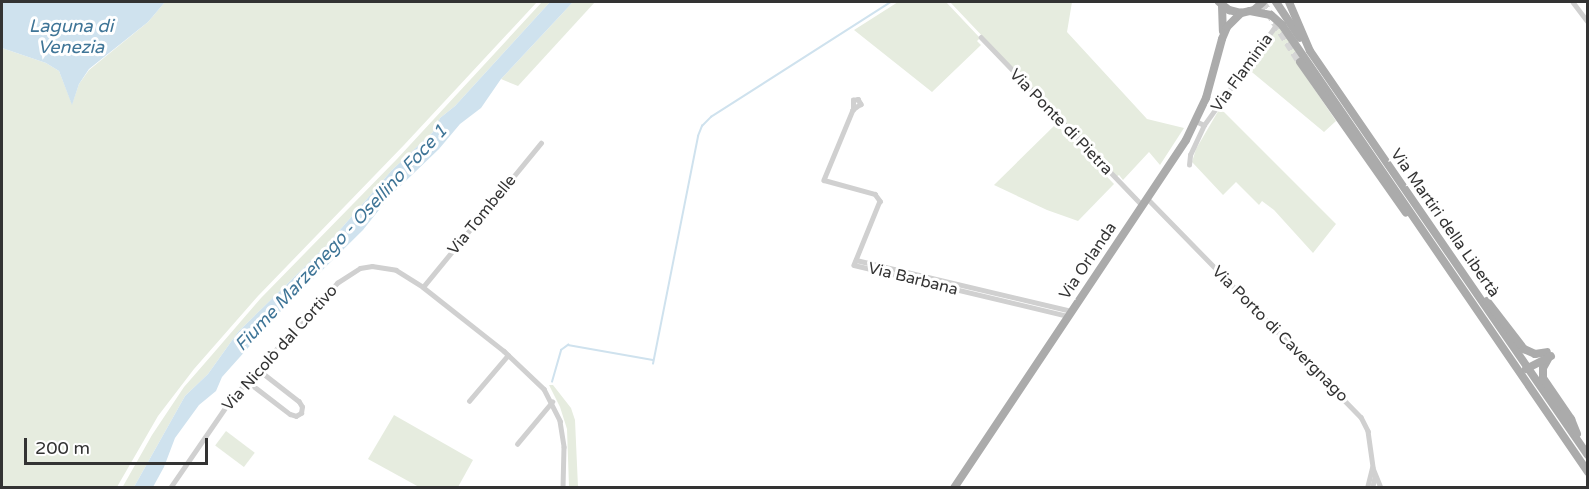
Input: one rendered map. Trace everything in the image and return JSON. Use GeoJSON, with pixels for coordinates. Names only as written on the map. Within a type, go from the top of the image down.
{"type":"FeatureCollection","features":[{"type":"Feature","properties":{"kind":"main road","name":"Via Orlanda"},"geometry":{"type":"LineString","coordinates":[[954,488],[1069,314],[1200,123],[1227,27],[1245,12],[1263,2]]}},
{"type":"Feature","properties":{"kind":"main road"},"geometry":{"type":"LineString","coordinates":[[1276,2],[1310,51]]}},
{"type":"Feature","properties":{"kind":"main road","name":"Via Martiri della Libertà"},"geometry":{"type":"LineString","coordinates":[[1289,2],[1310,51],[1587,455]]}},
{"type":"Feature","properties":{"kind":"main road","name":"Via Orlanda"},"geometry":{"type":"LineString","coordinates":[[1220,4],[1224,14],[1222,39]]}},
{"type":"Feature","properties":{"kind":"main road"},"geometry":{"type":"LineString","coordinates":[[1220,4],[1245,12],[1266,13],[1279,21]]}},
{"type":"Feature","properties":{"kind":"main road","name":"Via Martiri della Libertà"},"geometry":{"type":"LineString","coordinates":[[1279,21],[1587,472]]}},
{"type":"Feature","properties":{"kind":"main road","name":"Via Martiri della Libertà"},"geometry":{"type":"LineString","coordinates":[[1300,62],[1393,197],[1435,249]]}},
{"type":"Feature","properties":{"kind":"main road"},"geometry":{"type":"LineString","coordinates":[[1474,288],[1496,310],[1525,350],[1535,354],[1549,354]]}},
{"type":"Feature","properties":{"kind":"main road"},"geometry":{"type":"LineString","coordinates":[[1464,292],[1520,366],[1528,368],[1549,354]]}},
{"type":"Feature","properties":{"kind":"main road"},"geometry":{"type":"LineString","coordinates":[[1549,354],[1543,368],[1543,378],[1571,419],[1580,444]]}},
{"type":"Feature","properties":{"kind":"main road"},"geometry":{"type":"LineString","coordinates":[[1528,368],[1528,378],[1564,432],[1566,440]]}},
{"type":"Feature","properties":{"kind":"street"},"geometry":{"type":"LineString","coordinates":[[1573,2],[1587,22]]}},
{"type":"Feature","properties":{"kind":"street","name":"Via Flaminia"},"geometry":{"type":"LineString","coordinates":[[1189,165],[1200,123],[1220,104],[1279,21]]}},
{"type":"Feature","properties":{"kind":"street","name":"Via Ponte di Pietra"},"geometry":{"type":"LineString","coordinates":[[981,37],[1081,144],[1145,202]]}},
{"type":"Feature","properties":{"kind":"street","name":"Via Barbana"},"geometry":{"type":"LineString","coordinates":[[853,110],[824,180],[875,194],[880,201],[856,260],[1069,314]]}},
{"type":"Feature","properties":{"kind":"street","name":"Via Tombelle"},"geometry":{"type":"LineString","coordinates":[[423,287],[541,143]]}},
{"type":"Feature","properties":{"kind":"street","name":"Via Porto di Cavergnago"},"geometry":{"type":"LineString","coordinates":[[1145,202],[1357,412],[1368,431],[1373,468],[1381,488]]}},
{"type":"Feature","properties":{"kind":"street","name":"Via Nicolò dal Cortivo"},"geometry":{"type":"LineString","coordinates":[[170,488],[227,405],[247,381],[337,283],[354,271],[372,266],[396,270],[423,287],[538,382],[552,402],[562,430],[562,488]]}},
{"type":"Feature","properties":{"kind":"street"},"geometry":{"type":"LineString","coordinates":[[469,401],[508,355]]}},
{"type":"Feature","properties":{"kind":"street"},"geometry":{"type":"LineString","coordinates":[[247,381],[290,414],[296,416],[301,413],[302,407],[299,402],[258,370]]}},
{"type":"Feature","properties":{"kind":"street"},"geometry":{"type":"LineString","coordinates":[[516,444],[552,402]]}},
{"type":"Feature","properties":{"kind":"street"},"geometry":{"type":"LineString","coordinates":[[1367,488],[1372,462]]}},
{"type":"Feature","properties":{"kind":"street"},"geometry":{"type":"LineString","coordinates":[[1372,488],[1375,476]]}},
{"type":"Feature","properties":{"kind":"shaded area"},"geometry":{"type":"Polygon","coordinates":[[[165,2],[537,2],[404,145],[258,296],[194,369],[158,416],[117,487],[2,487],[2,48],[46,63],[59,71],[72,104],[79,84],[89,70],[148,22],[165,2]]]}},
{"type":"Feature","properties":{"kind":"shaded area"},"geometry":{"type":"Polygon","coordinates":[[[542,2],[550,2],[455,106],[440,118],[433,132],[392,170],[326,246],[238,332],[208,374],[185,396],[134,487],[122,488],[152,435],[184,387],[261,298],[397,159],[542,2]]]}},
{"type":"Feature","properties":{"kind":"shaded area"},"geometry":{"type":"Polygon","coordinates":[[[573,2],[595,2],[518,86],[501,79],[573,2]]]}},
{"type":"Feature","properties":{"kind":"shaded area"},"geometry":{"type":"Polygon","coordinates":[[[898,2],[946,2],[980,38],[977,41],[981,45],[932,92],[854,30],[898,2]]]}},
{"type":"Feature","properties":{"kind":"shaded area"},"geometry":{"type":"Polygon","coordinates":[[[950,2],[1072,2],[1067,32],[1147,119],[1184,128],[1160,165],[1149,152],[1123,180],[1119,175],[1116,177],[950,2]]]}},
{"type":"Feature","properties":{"kind":"shaded area"},"geometry":{"type":"Polygon","coordinates":[[[1280,27],[1303,60],[1298,65],[1336,121],[1324,132],[1247,68],[1274,31],[1280,27]]]}},
{"type":"Feature","properties":{"kind":"shaded area"},"geometry":{"type":"Polygon","coordinates":[[[1220,108],[1336,224],[1313,253],[1274,210],[1262,201],[1259,205],[1236,182],[1223,195],[1192,162],[1196,149],[1220,108]]]}},
{"type":"Feature","properties":{"kind":"shaded area"},"geometry":{"type":"Polygon","coordinates":[[[1056,124],[1114,184],[1078,221],[1047,210],[994,185],[1056,124]]]}},
{"type":"Feature","properties":{"kind":"shaded area"},"geometry":{"type":"Polygon","coordinates":[[[549,385],[553,385],[571,408],[575,420],[578,487],[569,487],[567,429],[560,407],[549,385]]]}},
{"type":"Feature","properties":{"kind":"shaded area"},"geometry":{"type":"Polygon","coordinates":[[[394,415],[473,460],[458,487],[419,487],[368,459],[394,415]]]}},
{"type":"Feature","properties":{"kind":"shaded area"},"geometry":{"type":"Polygon","coordinates":[[[226,431],[255,453],[244,467],[215,445],[226,431]]]}},
{"type":"Feature","properties":{"kind":"water","name":"Laguna di Venezia"},"geometry":{"type":"Polygon","coordinates":[[[2,2],[165,2],[148,22],[89,69],[79,84],[72,105],[59,71],[46,63],[2,48],[2,2]]]}},
{"type":"Feature","properties":{"kind":"water","name":"Fiume Marzenego - Osellino Foce 1"},"geometry":{"type":"Polygon","coordinates":[[[550,2],[573,2],[501,79],[481,108],[460,124],[439,149],[390,196],[363,230],[281,311],[222,377],[216,391],[199,405],[175,438],[164,467],[153,487],[134,487],[185,396],[208,374],[238,332],[326,246],[392,170],[433,132],[440,118],[455,106],[550,2]]]}},
{"type":"Feature","properties":{"kind":"waterway"},"geometry":{"type":"LineString","coordinates":[[653,364],[698,136],[702,126],[711,117],[891,2]]}},
{"type":"Feature","properties":{"kind":"waterway"},"geometry":{"type":"LineString","coordinates":[[552,382],[561,350],[568,345],[653,360]]}},
{"type":"Feature","properties":{"kind":"tunnel"},"geometry":{"type":"LineString","coordinates":[[1262,2],[1300,62]]}}]}
